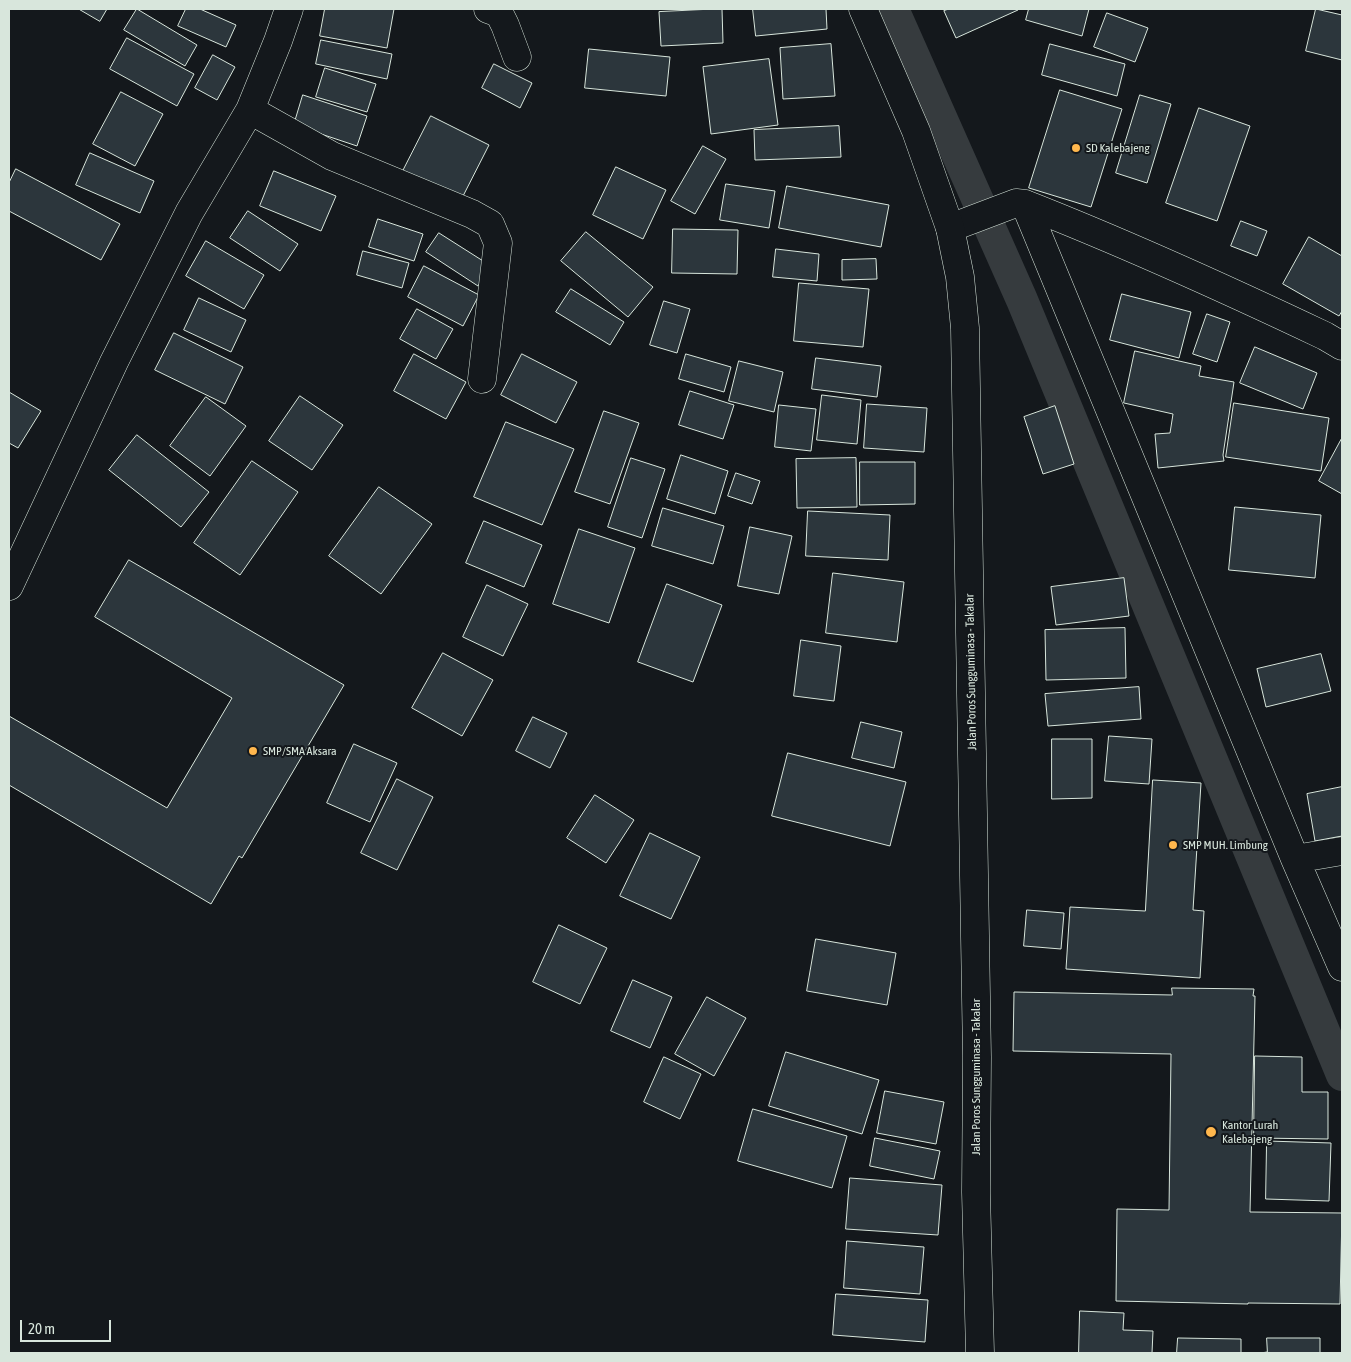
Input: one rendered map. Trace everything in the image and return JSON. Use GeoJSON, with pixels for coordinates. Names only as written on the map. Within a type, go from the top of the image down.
{"type":"FeatureCollection","features":[{"type":"Feature","properties":{"kind":"main road"},"geometry":{"type":"LineString","coordinates":[[9,586],[114,362],[189,213],[250,110],[289,9]]}},
{"type":"Feature","properties":{"kind":"main road"},"geometry":{"type":"LineString","coordinates":[[488,9],[499,13],[518,57]]}},
{"type":"Feature","properties":{"kind":"main road","name":"Jalan Poros Sungguminasa - Takalar"},"geometry":{"type":"LineString","coordinates":[[863,9],[916,131],[950,228],[960,277],[965,328],[976,1027],[976,1192],[980,1353]]}},
{"type":"Feature","properties":{"kind":"main road"},"geometry":{"type":"LineString","coordinates":[[250,110],[332,156],[472,214],[490,224],[498,243],[482,379]]}},
{"type":"Feature","properties":{"kind":"main road"},"geometry":{"type":"LineString","coordinates":[[1021,204],[1342,968]]}},
{"type":"Feature","properties":{"kind":"main road"},"geometry":{"type":"LineString","coordinates":[[950,228],[1021,204],[1074,224],[1212,282],[1342,346]]}},
{"type":"Feature","properties":{"kind":"main road"},"geometry":{"type":"LineString","coordinates":[[1295,859],[1342,851]]}},
{"type":"Feature","properties":{"kind":"building"},"geometry":{"type":"Polygon","coordinates":[[[79,9],[107,9],[100,21],[79,9]]]}},
{"type":"Feature","properties":{"kind":"building"},"geometry":{"type":"Polygon","coordinates":[[[137,9],[197,45],[185,66],[124,30],[137,9]]]}},
{"type":"Feature","properties":{"kind":"building"},"geometry":{"type":"Polygon","coordinates":[[[186,9],[200,9],[236,25],[226,47],[178,26],[186,9]]]}},
{"type":"Feature","properties":{"kind":"building"},"geometry":{"type":"Polygon","coordinates":[[[325,9],[394,9],[387,48],[320,36],[325,9]]]}},
{"type":"Feature","properties":{"kind":"building"},"geometry":{"type":"Polygon","coordinates":[[[722,9],[723,43],[661,46],[659,12],[722,9]]]}},
{"type":"Feature","properties":{"kind":"building"},"geometry":{"type":"Polygon","coordinates":[[[753,9],[826,9],[827,29],[756,36],[753,9]]]}},
{"type":"Feature","properties":{"kind":"building"},"geometry":{"type":"Polygon","coordinates":[[[949,9],[1018,10],[956,38],[944,11],[949,9]]]}},
{"type":"Feature","properties":{"kind":"building"},"geometry":{"type":"Polygon","coordinates":[[[1029,9],[1089,9],[1082,36],[1026,20],[1029,9]]]}},
{"type":"Feature","properties":{"kind":"building"},"geometry":{"type":"Polygon","coordinates":[[[1316,9],[1342,15],[1342,60],[1306,51],[1316,9]]]}},
{"type":"Feature","properties":{"kind":"building"},"geometry":{"type":"Polygon","coordinates":[[[1107,13],[1148,28],[1135,62],[1094,47],[1107,13]]]}},
{"type":"Feature","properties":{"kind":"building"},"geometry":{"type":"Polygon","coordinates":[[[127,38],[194,74],[177,106],[110,69],[127,38]]]}},
{"type":"Feature","properties":{"kind":"building"},"geometry":{"type":"Polygon","coordinates":[[[321,40],[392,54],[387,79],[316,64],[321,40]]]}},
{"type":"Feature","properties":{"kind":"building"},"geometry":{"type":"Polygon","coordinates":[[[831,44],[835,96],[783,99],[780,48],[831,44]]]}},
{"type":"Feature","properties":{"kind":"building"},"geometry":{"type":"Polygon","coordinates":[[[1050,44],[1125,64],[1117,96],[1042,75],[1050,44]]]}},
{"type":"Feature","properties":{"kind":"building"},"geometry":{"type":"Polygon","coordinates":[[[589,49],[670,57],[666,96],[585,88],[589,49]]]}},
{"type":"Feature","properties":{"kind":"building"},"geometry":{"type":"Polygon","coordinates":[[[213,55],[235,67],[217,100],[195,88],[213,55]]]}},
{"type":"Feature","properties":{"kind":"building"},"geometry":{"type":"Polygon","coordinates":[[[769,59],[778,125],[711,134],[703,67],[769,59]]]}},
{"type":"Feature","properties":{"kind":"building"},"geometry":{"type":"Polygon","coordinates":[[[494,64],[532,83],[520,108],[482,88],[494,64]]]}},
{"type":"Feature","properties":{"kind":"building"},"geometry":{"type":"Polygon","coordinates":[[[325,68],[376,84],[367,112],[316,97],[325,68]]]}},
{"type":"Feature","properties":{"kind":"building","name":"SD Kalebajeng"},"geometry":{"type":"Polygon","coordinates":[[[1060,90],[1122,109],[1091,207],[1029,188],[1060,90]]]}},
{"type":"Feature","properties":{"kind":"building"},"geometry":{"type":"Polygon","coordinates":[[[121,92],[163,114],[135,166],[93,144],[121,92]]]}},
{"type":"Feature","properties":{"kind":"building"},"geometry":{"type":"Polygon","coordinates":[[[303,95],[367,116],[357,146],[294,125],[303,95]]]}},
{"type":"Feature","properties":{"kind":"building"},"geometry":{"type":"Polygon","coordinates":[[[1140,95],[1171,104],[1147,183],[1116,173],[1140,95]]]}},
{"type":"Feature","properties":{"kind":"building"},"geometry":{"type":"Polygon","coordinates":[[[1199,108],[1250,126],[1217,221],[1166,203],[1199,108]]]}},
{"type":"Feature","properties":{"kind":"building"},"geometry":{"type":"Polygon","coordinates":[[[431,116],[489,145],[460,202],[402,173],[431,116]]]}},
{"type":"Feature","properties":{"kind":"building"},"geometry":{"type":"Polygon","coordinates":[[[839,126],[841,157],[755,160],[754,130],[839,126]]]}},
{"type":"Feature","properties":{"kind":"building"},"geometry":{"type":"Polygon","coordinates":[[[703,146],[726,159],[695,214],[671,201],[703,146]]]}},
{"type":"Feature","properties":{"kind":"building"},"geometry":{"type":"Polygon","coordinates":[[[90,153],[154,181],[140,213],[76,185],[90,153]]]}},
{"type":"Feature","properties":{"kind":"building"},"geometry":{"type":"Polygon","coordinates":[[[616,167],[666,190],[643,239],[593,215],[616,167]]]}},
{"type":"Feature","properties":{"kind":"building"},"geometry":{"type":"Polygon","coordinates":[[[16,169],[120,224],[101,260],[9,211],[9,183],[16,169]]]}},
{"type":"Feature","properties":{"kind":"building"},"geometry":{"type":"Polygon","coordinates":[[[274,171],[336,196],[321,231],[260,206],[274,171]]]}},
{"type":"Feature","properties":{"kind":"building"},"geometry":{"type":"Polygon","coordinates":[[[726,184],[775,191],[769,228],[720,220],[726,184]]]}},
{"type":"Feature","properties":{"kind":"building"},"geometry":{"type":"Polygon","coordinates":[[[787,186],[889,205],[881,247],[779,228],[787,186]]]}},
{"type":"Feature","properties":{"kind":"building"},"geometry":{"type":"Polygon","coordinates":[[[248,211],[298,244],[280,271],[230,238],[248,211]]]}},
{"type":"Feature","properties":{"kind":"building"},"geometry":{"type":"Polygon","coordinates":[[[378,219],[423,234],[414,261],[369,247],[378,219]]]}},
{"type":"Feature","properties":{"kind":"building"},"geometry":{"type":"Polygon","coordinates":[[[1241,221],[1267,231],[1257,256],[1231,246],[1241,221]]]}},
{"type":"Feature","properties":{"kind":"building"},"geometry":{"type":"Polygon","coordinates":[[[673,229],[738,230],[737,274],[672,273],[673,229]]]}},
{"type":"Feature","properties":{"kind":"building"},"geometry":{"type":"Polygon","coordinates":[[[586,232],[653,287],[628,317],[561,261],[586,232]]]}},
{"type":"Feature","properties":{"kind":"building"},"geometry":{"type":"Polygon","coordinates":[[[439,233],[491,266],[478,286],[426,252],[439,233]]]}},
{"type":"Feature","properties":{"kind":"building"},"geometry":{"type":"Polygon","coordinates":[[[1309,237],[1342,256],[1342,311],[1339,316],[1283,284],[1309,237]]]}},
{"type":"Feature","properties":{"kind":"building"},"geometry":{"type":"Polygon","coordinates":[[[206,241],[264,275],[244,309],[186,276],[206,241]]]}},
{"type":"Feature","properties":{"kind":"building"},"geometry":{"type":"Polygon","coordinates":[[[776,249],[819,254],[817,281],[773,277],[776,249]]]}},
{"type":"Feature","properties":{"kind":"building"},"geometry":{"type":"Polygon","coordinates":[[[363,251],[409,263],[402,288],[357,275],[363,251]]]}},
{"type":"Feature","properties":{"kind":"building"},"geometry":{"type":"Polygon","coordinates":[[[876,259],[877,279],[842,280],[842,260],[876,259]]]}},
{"type":"Feature","properties":{"kind":"building"},"geometry":{"type":"Polygon","coordinates":[[[424,266],[479,295],[463,326],[408,297],[424,266]]]}},
{"type":"Feature","properties":{"kind":"building"},"geometry":{"type":"Polygon","coordinates":[[[799,283],[869,289],[863,347],[794,341],[799,283]]]}},
{"type":"Feature","properties":{"kind":"building"},"geometry":{"type":"Polygon","coordinates":[[[571,289],[624,322],[610,345],[556,312],[571,289]]]}},
{"type":"Feature","properties":{"kind":"building"},"geometry":{"type":"Polygon","coordinates":[[[1122,294],[1191,312],[1179,358],[1110,340],[1122,294]]]}},
{"type":"Feature","properties":{"kind":"building"},"geometry":{"type":"Polygon","coordinates":[[[199,298],[246,320],[231,352],[184,330],[199,298]]]}},
{"type":"Feature","properties":{"kind":"building"},"geometry":{"type":"Polygon","coordinates":[[[664,301],[690,309],[677,353],[650,345],[664,301]]]}},
{"type":"Feature","properties":{"kind":"building"},"geometry":{"type":"Polygon","coordinates":[[[417,309],[453,329],[436,359],[400,339],[417,309]]]}},
{"type":"Feature","properties":{"kind":"building"},"geometry":{"type":"Polygon","coordinates":[[[1207,314],[1230,322],[1217,362],[1193,354],[1207,314]]]}},
{"type":"Feature","properties":{"kind":"building"},"geometry":{"type":"Polygon","coordinates":[[[174,333],[243,367],[225,404],[155,370],[174,333]]]}},
{"type":"Feature","properties":{"kind":"building"},"geometry":{"type":"Polygon","coordinates":[[[1255,347],[1317,373],[1303,409],[1240,383],[1255,347]]]}},
{"type":"Feature","properties":{"kind":"building"},"geometry":{"type":"Polygon","coordinates":[[[1135,351],[1201,366],[1199,376],[1234,382],[1223,455],[1224,461],[1158,468],[1155,434],[1170,433],[1173,414],[1124,403],[1135,351]]]}},
{"type":"Feature","properties":{"kind":"building"},"geometry":{"type":"Polygon","coordinates":[[[414,354],[466,382],[446,419],[394,391],[414,354]]]}},
{"type":"Feature","properties":{"kind":"building"},"geometry":{"type":"Polygon","coordinates":[[[522,354],[577,382],[556,423],[501,395],[522,354]]]}},
{"type":"Feature","properties":{"kind":"building"},"geometry":{"type":"Polygon","coordinates":[[[686,354],[731,367],[724,392],[679,379],[686,354]]]}},
{"type":"Feature","properties":{"kind":"building"},"geometry":{"type":"Polygon","coordinates":[[[816,358],[881,366],[877,397],[812,389],[816,358]]]}},
{"type":"Feature","properties":{"kind":"building"},"geometry":{"type":"Polygon","coordinates":[[[739,361],[783,372],[774,412],[729,401],[739,361]]]}},
{"type":"Feature","properties":{"kind":"building"},"geometry":{"type":"Polygon","coordinates":[[[690,391],[734,405],[723,439],[679,425],[690,391]]]}},
{"type":"Feature","properties":{"kind":"building"},"geometry":{"type":"Polygon","coordinates":[[[9,392],[41,411],[18,448],[9,443],[9,392]]]}},
{"type":"Feature","properties":{"kind":"building"},"geometry":{"type":"Polygon","coordinates":[[[822,395],[861,400],[857,444],[817,440],[822,395]]]}},
{"type":"Feature","properties":{"kind":"building"},"geometry":{"type":"Polygon","coordinates":[[[300,396],[343,425],[312,470],[269,441],[300,396]]]}},
{"type":"Feature","properties":{"kind":"building"},"geometry":{"type":"Polygon","coordinates":[[[206,397],[246,426],[210,476],[170,446],[206,397]]]}},
{"type":"Feature","properties":{"kind":"building"},"geometry":{"type":"Polygon","coordinates":[[[1234,403],[1329,418],[1321,471],[1226,457],[1234,403]]]}},
{"type":"Feature","properties":{"kind":"building"},"geometry":{"type":"Polygon","coordinates":[[[867,404],[927,408],[924,452],[864,448],[867,404]]]}},
{"type":"Feature","properties":{"kind":"building"},"geometry":{"type":"Polygon","coordinates":[[[779,405],[816,409],[811,451],[775,447],[779,405]]]}},
{"type":"Feature","properties":{"kind":"building"},"geometry":{"type":"Polygon","coordinates":[[[1055,406],[1074,464],[1043,474],[1024,417],[1055,406]]]}},
{"type":"Feature","properties":{"kind":"building"},"geometry":{"type":"Polygon","coordinates":[[[604,411],[639,423],[610,504],[575,492],[604,411]]]}},
{"type":"Feature","properties":{"kind":"building"},"geometry":{"type":"Polygon","coordinates":[[[506,422],[574,449],[542,525],[474,497],[506,422]]]}},
{"type":"Feature","properties":{"kind":"building"},"geometry":{"type":"Polygon","coordinates":[[[137,435],[209,492],[181,527],[109,470],[137,435]]]}},
{"type":"Feature","properties":{"kind":"building"},"geometry":{"type":"Polygon","coordinates":[[[1342,438],[1342,494],[1319,481],[1342,438]]]}},
{"type":"Feature","properties":{"kind":"building"},"geometry":{"type":"Polygon","coordinates":[[[681,455],[728,471],[715,514],[667,499],[681,455]]]}},
{"type":"Feature","properties":{"kind":"building"},"geometry":{"type":"Polygon","coordinates":[[[631,458],[665,469],[642,538],[608,527],[631,458]]]}},
{"type":"Feature","properties":{"kind":"building"},"geometry":{"type":"Polygon","coordinates":[[[856,458],[857,507],[797,508],[796,459],[856,458]]]}},
{"type":"Feature","properties":{"kind":"building"},"geometry":{"type":"Polygon","coordinates":[[[252,461],[298,492],[240,575],[194,543],[252,461]]]}},
{"type":"Feature","properties":{"kind":"building"},"geometry":{"type":"Polygon","coordinates":[[[860,462],[915,462],[915,504],[860,505],[860,462]]]}},
{"type":"Feature","properties":{"kind":"building"},"geometry":{"type":"Polygon","coordinates":[[[736,473],[760,481],[752,504],[728,496],[736,473]]]}},
{"type":"Feature","properties":{"kind":"building"},"geometry":{"type":"Polygon","coordinates":[[[379,487],[432,524],[381,594],[329,556],[379,487]]]}},
{"type":"Feature","properties":{"kind":"building"},"geometry":{"type":"Polygon","coordinates":[[[1235,507],[1321,515],[1315,578],[1229,570],[1235,507]]]}},
{"type":"Feature","properties":{"kind":"building"},"geometry":{"type":"Polygon","coordinates":[[[663,508],[724,526],[713,564],[652,546],[663,508]]]}},
{"type":"Feature","properties":{"kind":"building"},"geometry":{"type":"Polygon","coordinates":[[[808,511],[890,515],[888,560],[806,556],[808,511]]]}},
{"type":"Feature","properties":{"kind":"building"},"geometry":{"type":"Polygon","coordinates":[[[484,521],[542,545],[524,587],[466,563],[484,521]]]}},
{"type":"Feature","properties":{"kind":"building"},"geometry":{"type":"Polygon","coordinates":[[[750,527],[792,536],[779,594],[738,586],[750,527]]]}},
{"type":"Feature","properties":{"kind":"building"},"geometry":{"type":"Polygon","coordinates":[[[579,529],[635,548],[609,623],[553,604],[579,529]]]}},
{"type":"Feature","properties":{"kind":"building","name":"SMP/SMA Aksara"},"geometry":{"type":"Polygon","coordinates":[[[129,560],[344,685],[242,858],[239,856],[211,904],[9,785],[9,716],[167,808],[232,698],[95,617],[129,560]]]}},
{"type":"Feature","properties":{"kind":"building"},"geometry":{"type":"Polygon","coordinates":[[[833,573],[904,582],[897,642],[826,633],[833,573]]]}},
{"type":"Feature","properties":{"kind":"building"},"geometry":{"type":"Polygon","coordinates":[[[1124,578],[1129,616],[1056,625],[1051,587],[1124,578]]]}},
{"type":"Feature","properties":{"kind":"building"},"geometry":{"type":"Polygon","coordinates":[[[667,584],[722,605],[693,682],[638,662],[667,584]]]}},
{"type":"Feature","properties":{"kind":"building"},"geometry":{"type":"Polygon","coordinates":[[[487,585],[528,604],[503,656],[463,637],[487,585]]]}},
{"type":"Feature","properties":{"kind":"building"},"geometry":{"type":"Polygon","coordinates":[[[1125,628],[1126,678],[1046,680],[1045,630],[1125,628]]]}},
{"type":"Feature","properties":{"kind":"building"},"geometry":{"type":"Polygon","coordinates":[[[801,640],[841,646],[834,701],[794,696],[801,640]]]}},
{"type":"Feature","properties":{"kind":"building"},"geometry":{"type":"Polygon","coordinates":[[[443,653],[493,680],[462,736],[412,708],[443,653]]]}},
{"type":"Feature","properties":{"kind":"building"},"geometry":{"type":"Polygon","coordinates":[[[1321,654],[1331,691],[1266,707],[1257,669],[1321,654]]]}},
{"type":"Feature","properties":{"kind":"building"},"geometry":{"type":"Polygon","coordinates":[[[1139,687],[1141,719],[1048,726],[1045,694],[1139,687]]]}},
{"type":"Feature","properties":{"kind":"building"},"geometry":{"type":"Polygon","coordinates":[[[533,717],[567,733],[550,768],[516,751],[533,717]]]}},
{"type":"Feature","properties":{"kind":"building"},"geometry":{"type":"Polygon","coordinates":[[[861,722],[902,732],[894,768],[852,758],[861,722]]]}},
{"type":"Feature","properties":{"kind":"building"},"geometry":{"type":"Polygon","coordinates":[[[1109,736],[1152,739],[1149,784],[1105,781],[1109,736]]]}},
{"type":"Feature","properties":{"kind":"building"},"geometry":{"type":"Polygon","coordinates":[[[1052,739],[1092,739],[1092,798],[1052,799],[1052,739]]]}},
{"type":"Feature","properties":{"kind":"building"},"geometry":{"type":"Polygon","coordinates":[[[354,744],[397,763],[370,822],[327,803],[354,744]]]}},
{"type":"Feature","properties":{"kind":"building"},"geometry":{"type":"Polygon","coordinates":[[[788,753],[906,782],[890,846],[772,816],[788,753]]]}},
{"type":"Feature","properties":{"kind":"building"},"geometry":{"type":"Polygon","coordinates":[[[397,779],[433,797],[397,870],[361,853],[397,779]]]}},
{"type":"Feature","properties":{"kind":"building","name":"SMP MUH. Limbung"},"geometry":{"type":"Polygon","coordinates":[[[1153,780],[1201,783],[1193,910],[1204,911],[1200,978],[1066,969],[1070,907],[1145,911],[1153,780]]]}},
{"type":"Feature","properties":{"kind":"building"},"geometry":{"type":"Polygon","coordinates":[[[1342,787],[1342,836],[1315,841],[1307,794],[1342,787]]]}},
{"type":"Feature","properties":{"kind":"building"},"geometry":{"type":"Polygon","coordinates":[[[595,795],[634,820],[606,863],[567,838],[595,795]]]}},
{"type":"Feature","properties":{"kind":"building"},"geometry":{"type":"Polygon","coordinates":[[[650,833],[700,857],[671,919],[620,896],[650,833]]]}},
{"type":"Feature","properties":{"kind":"building"},"geometry":{"type":"Polygon","coordinates":[[[1027,910],[1064,913],[1061,949],[1024,946],[1027,910]]]}},
{"type":"Feature","properties":{"kind":"building"},"geometry":{"type":"Polygon","coordinates":[[[559,925],[607,948],[580,1004],[533,982],[559,925]]]}},
{"type":"Feature","properties":{"kind":"building"},"geometry":{"type":"Polygon","coordinates":[[[816,939],[896,953],[887,1005],[807,991],[816,939]]]}},
{"type":"Feature","properties":{"kind":"building"},"geometry":{"type":"Polygon","coordinates":[[[633,980],[672,997],[650,1048],[611,1031],[633,980]]]}},
{"type":"Feature","properties":{"kind":"building","name":"Kantor Lurah Kalebajeng"},"geometry":{"type":"Polygon","coordinates":[[[1172,988],[1254,989],[1250,1212],[1342,1213],[1340,1304],[1116,1301],[1117,1209],[1169,1210],[1171,1054],[1013,1051],[1014,992],[1172,995],[1172,988]]]}},
{"type":"Feature","properties":{"kind":"building"},"geometry":{"type":"Polygon","coordinates":[[[707,997],[746,1018],[714,1076],[675,1054],[707,997]]]}},
{"type":"Feature","properties":{"kind":"building"},"geometry":{"type":"Polygon","coordinates":[[[786,1052],[879,1080],[862,1134],[769,1106],[786,1052]]]}},
{"type":"Feature","properties":{"kind":"building"},"geometry":{"type":"Polygon","coordinates":[[[1255,1056],[1302,1057],[1302,1092],[1328,1092],[1328,1139],[1254,1138],[1255,1056]]]}},
{"type":"Feature","properties":{"kind":"building"},"geometry":{"type":"Polygon","coordinates":[[[664,1057],[701,1074],[680,1119],[644,1102],[664,1057]]]}},
{"type":"Feature","properties":{"kind":"building"},"geometry":{"type":"Polygon","coordinates":[[[885,1091],[944,1102],[936,1144],[877,1133],[885,1091]]]}},
{"type":"Feature","properties":{"kind":"building"},"geometry":{"type":"Polygon","coordinates":[[[753,1109],[847,1136],[832,1188],[738,1161],[753,1109]]]}},
{"type":"Feature","properties":{"kind":"building"},"geometry":{"type":"Polygon","coordinates":[[[875,1138],[940,1151],[934,1179],[870,1166],[875,1138]]]}},
{"type":"Feature","properties":{"kind":"building"},"geometry":{"type":"Polygon","coordinates":[[[1267,1141],[1331,1143],[1329,1201],[1266,1199],[1267,1141]]]}},
{"type":"Feature","properties":{"kind":"building"},"geometry":{"type":"Polygon","coordinates":[[[850,1178],[942,1185],[938,1235],[846,1229],[850,1178]]]}},
{"type":"Feature","properties":{"kind":"building"},"geometry":{"type":"Polygon","coordinates":[[[847,1241],[924,1247],[920,1294],[844,1288],[847,1241]]]}},
{"type":"Feature","properties":{"kind":"building"},"geometry":{"type":"Polygon","coordinates":[[[836,1294],[928,1300],[925,1342],[833,1335],[836,1294]]]}},
{"type":"Feature","properties":{"kind":"building"},"geometry":{"type":"Polygon","coordinates":[[[1080,1311],[1124,1313],[1123,1330],[1153,1331],[1152,1353],[1079,1353],[1080,1311]]]}},
{"type":"Feature","properties":{"kind":"building"},"geometry":{"type":"Polygon","coordinates":[[[1178,1338],[1241,1339],[1241,1353],[1177,1353],[1178,1338]]]}},
{"type":"Feature","properties":{"kind":"building"},"geometry":{"type":"Polygon","coordinates":[[[1267,1338],[1320,1338],[1320,1353],[1261,1353],[1267,1352],[1267,1338]]]}},
{"type":"Feature","properties":{"kind":"waterway"},"geometry":{"type":"LineString","coordinates":[[893,9],[1022,300],[1342,1075]]}},
{"type":"Feature","properties":{"kind":"place","name":"SD Kalebajeng"},"geometry":{"type":"Point","coordinates":[1076,148]}},
{"type":"Feature","properties":{"kind":"place","name":"SMP/SMA Aksara"},"geometry":{"type":"Point","coordinates":[253,751]}},
{"type":"Feature","properties":{"kind":"place","name":"SMP MUH. Limbung"},"geometry":{"type":"Point","coordinates":[1173,845]}},
{"type":"Feature","properties":{"kind":"place","name":"Kantor Lurah Kalebajeng"},"geometry":{"type":"Point","coordinates":[1211,1132]}}]}
